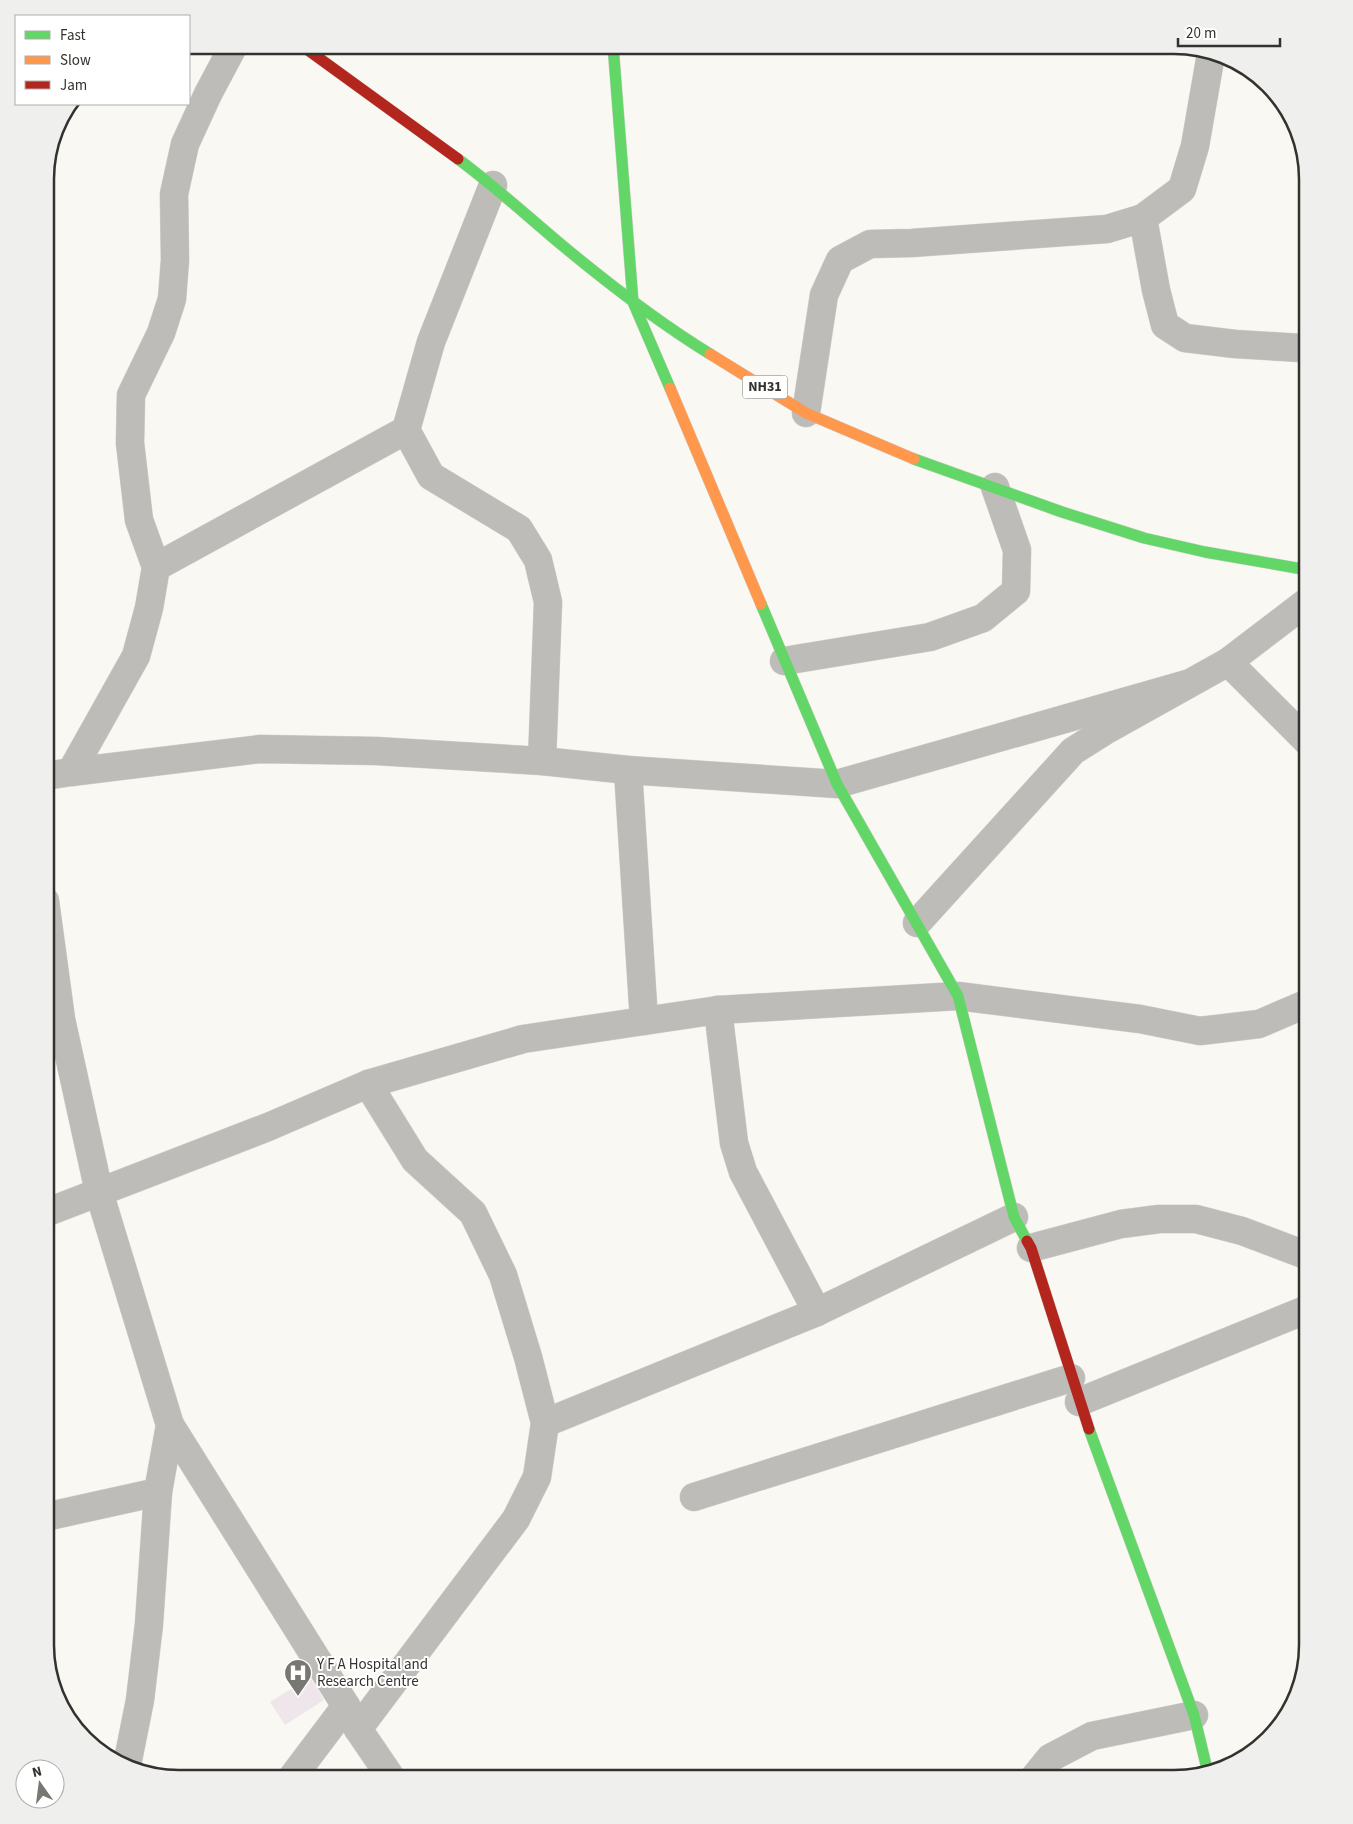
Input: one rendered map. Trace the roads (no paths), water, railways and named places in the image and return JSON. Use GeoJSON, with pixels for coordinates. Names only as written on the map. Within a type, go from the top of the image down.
{"type":"FeatureCollection","features":[{"type":"Feature","properties":{"kind":"main road","name":"NH31"},"geometry":{"type":"LineString","coordinates":[[313,54],[493,185],[562,245],[634,302],[702,349],[806,413],[924,463],[1062,512],[1144,538],[1205,552],[1299,568]]}},
{"type":"Feature","properties":{"kind":"main road"},"geometry":{"type":"LineString","coordinates":[[614,54],[634,302],[837,784],[958,996],[1014,1217],[1031,1248],[1075,1390],[1194,1715],[1206,1766]]}},
{"type":"Feature","properties":{"kind":"street"},"geometry":{"type":"LineString","coordinates":[[58,774],[136,656],[149,608],[156,568],[139,520],[130,444],[131,395],[161,333],[172,299],[175,260],[174,194],[186,144],[208,94],[229,54]]}},
{"type":"Feature","properties":{"kind":"street"},"geometry":{"type":"LineString","coordinates":[[806,413],[824,296],[840,260],[870,244],[912,243],[1107,228],[1143,218],[1182,189],[1195,146],[1210,59]]}},
{"type":"Feature","properties":{"kind":"street"},"geometry":{"type":"LineString","coordinates":[[493,185],[431,342],[406,430],[431,476],[519,529],[538,560],[548,602],[542,761]]}},
{"type":"Feature","properties":{"kind":"street"},"geometry":{"type":"LineString","coordinates":[[1143,218],[1156,290],[1165,325],[1185,338],[1235,344],[1299,348]]}},
{"type":"Feature","properties":{"kind":"street"},"geometry":{"type":"LineString","coordinates":[[156,568],[406,430]]}},
{"type":"Feature","properties":{"kind":"street"},"geometry":{"type":"LineString","coordinates":[[784,661],[930,637],[983,618],[1010,596],[1016,591],[1017,550],[995,487]]}},
{"type":"Feature","properties":{"kind":"street"},"geometry":{"type":"LineString","coordinates":[[917,924],[1073,751],[1108,728],[1228,662],[1299,608]]}},
{"type":"Feature","properties":{"kind":"street"},"geometry":{"type":"LineString","coordinates":[[1228,662],[1299,733]]}},
{"type":"Feature","properties":{"kind":"street"},"geometry":{"type":"LineString","coordinates":[[58,774],[260,749],[376,751],[542,761],[628,770],[837,784],[1187,684]]}},
{"type":"Feature","properties":{"kind":"street"},"geometry":{"type":"LineString","coordinates":[[628,770],[644,1021]]}},
{"type":"Feature","properties":{"kind":"street"},"geometry":{"type":"LineString","coordinates":[[54,1210],[268,1127],[368,1084],[523,1039],[718,1010],[958,996],[1140,1019],[1200,1031],[1259,1024],[1299,1007]]}},
{"type":"Feature","properties":{"kind":"street"},"geometry":{"type":"LineString","coordinates":[[718,1010],[734,1143],[743,1172],[817,1312]]}},
{"type":"Feature","properties":{"kind":"street"},"geometry":{"type":"LineString","coordinates":[[54,1024],[99,1192],[170,1425],[386,1770]]}},
{"type":"Feature","properties":{"kind":"street"},"geometry":{"type":"LineString","coordinates":[[300,1770],[352,1718],[516,1519],[537,1477],[545,1423],[528,1357],[502,1275],[473,1213],[416,1160],[368,1084]]}},
{"type":"Feature","properties":{"kind":"street"},"geometry":{"type":"LineString","coordinates":[[545,1423],[817,1312],[1014,1217]]}},
{"type":"Feature","properties":{"kind":"street"},"geometry":{"type":"LineString","coordinates":[[1031,1248],[1121,1224],[1159,1219],[1196,1219],[1242,1231],[1299,1253]]}},
{"type":"Feature","properties":{"kind":"street"},"geometry":{"type":"LineString","coordinates":[[694,1497],[1075,1390],[1299,1312]]}},
{"type":"Feature","properties":{"kind":"street"},"geometry":{"type":"LineString","coordinates":[[128,1759],[140,1700],[149,1624],[158,1492],[170,1425]]}},
{"type":"Feature","properties":{"kind":"street"},"geometry":{"type":"LineString","coordinates":[[54,1515],[158,1492]]}},
{"type":"Feature","properties":{"kind":"street"},"geometry":{"type":"LineString","coordinates":[[1040,1770],[1050,1758],[1092,1736],[1194,1715]]}},
{"type":"Feature","properties":{"kind":"place","name":"Y F A Hospital and Research Centre"},"geometry":{"type":"Point","coordinates":[298,1697]}}]}
